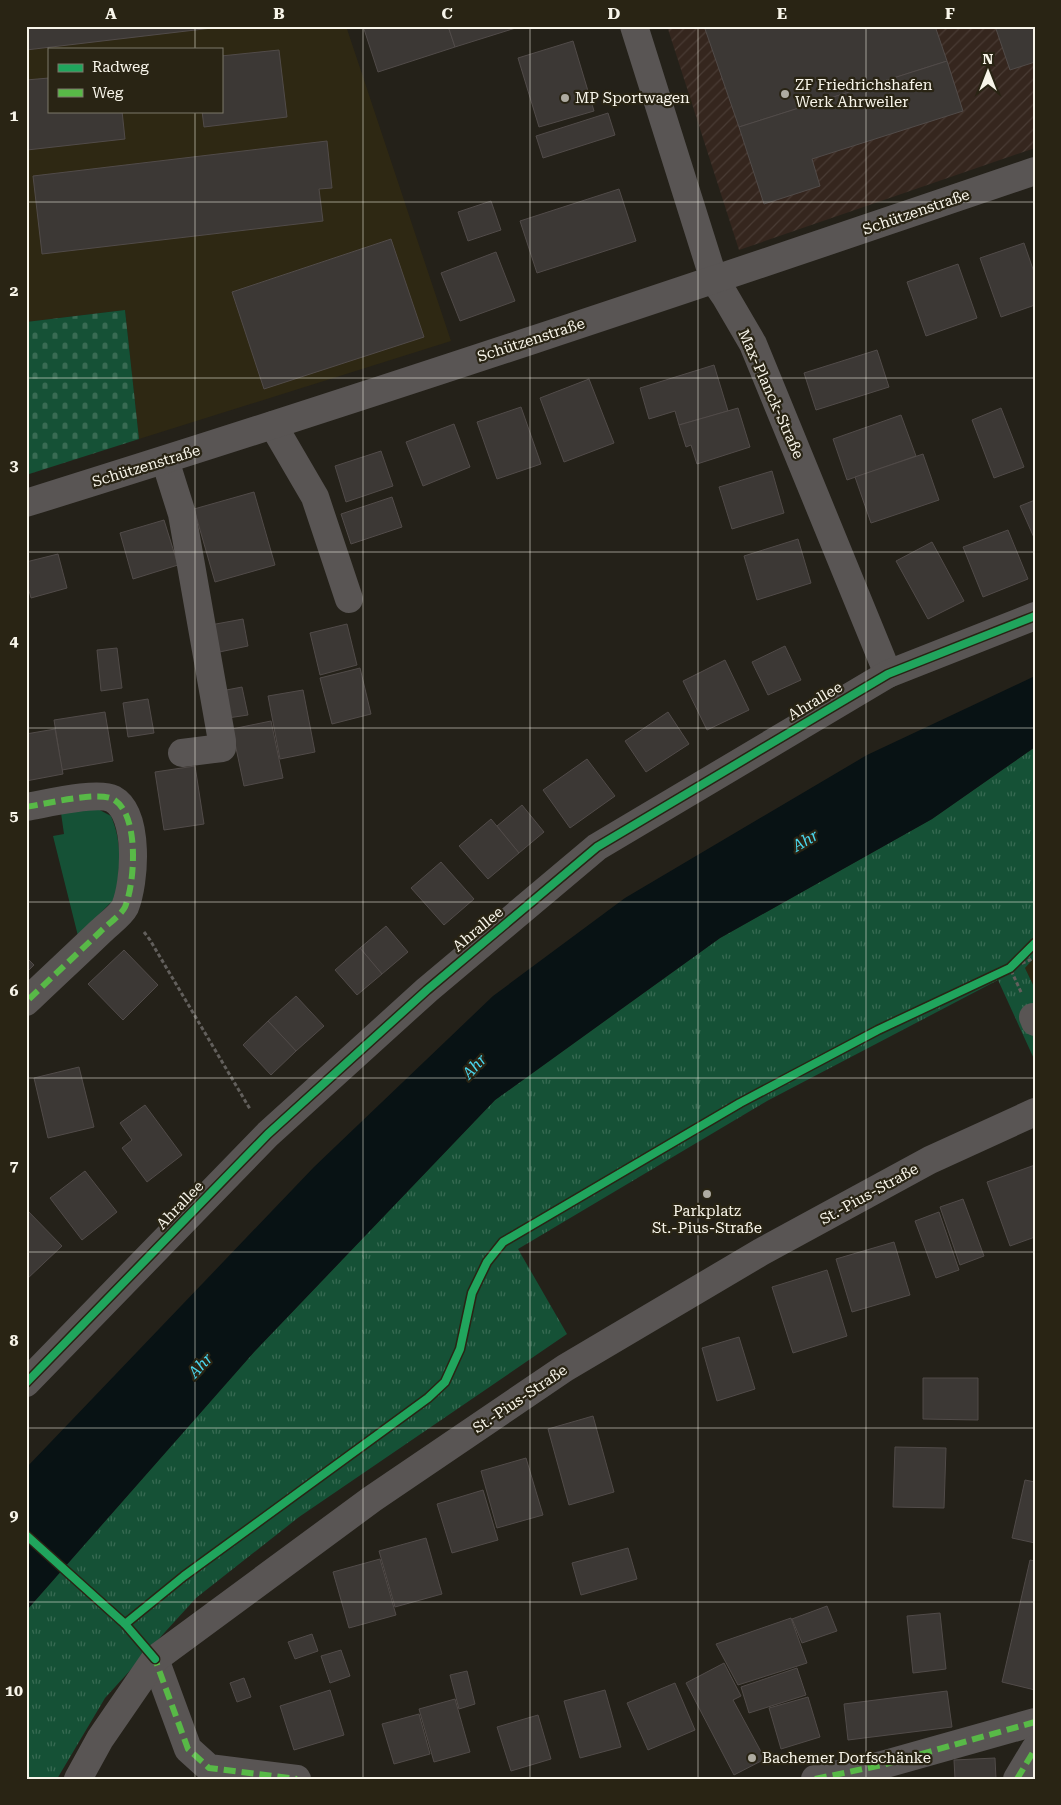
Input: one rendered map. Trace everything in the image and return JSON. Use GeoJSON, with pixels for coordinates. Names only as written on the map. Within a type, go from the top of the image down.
{"type":"FeatureCollection","features":[{"type":"Feature","properties":{"kind":"street","name":"Max-Planck-Straße"},"geometry":{"type":"LineString","coordinates":[[634,26],[714,280],[753,344],[888,674]]}},
{"type":"Feature","properties":{"kind":"street","name":"Schützenstraße"},"geometry":{"type":"LineString","coordinates":[[26,503],[273,426],[1035,171]]}},
{"type":"Feature","properties":{"kind":"street"},"geometry":{"type":"LineString","coordinates":[[273,426],[315,497],[349,598]]}},
{"type":"Feature","properties":{"kind":"street"},"geometry":{"type":"LineString","coordinates":[[166,460],[182,514],[222,741],[222,748],[182,753]]}},
{"type":"Feature","properties":{"kind":"street","name":"Ahrallee"},"geometry":{"type":"LineString","coordinates":[[26,1383],[268,1134],[427,990],[597,847],[888,674],[1035,616]]}},
{"type":"Feature","properties":{"kind":"street"},"geometry":{"type":"LineString","coordinates":[[26,807],[86,797],[98,796],[113,799],[125,813],[132,832],[132,875],[124,908],[26,1002]]}},
{"type":"Feature","properties":{"kind":"street","name":"St.-Pius-Straße"},"geometry":{"type":"LineString","coordinates":[[78,1779],[100,1740],[155,1659],[372,1499],[565,1368],[761,1252],[930,1160],[1035,1112]]}},
{"type":"Feature","properties":{"kind":"street"},"geometry":{"type":"LineString","coordinates":[[155,1659],[188,1749],[209,1768],[297,1779]]}},
{"type":"Feature","properties":{"kind":"street"},"geometry":{"type":"LineString","coordinates":[[815,1779],[882,1765],[1035,1722]]}},
{"type":"Feature","properties":{"kind":"street"},"geometry":{"type":"LineString","coordinates":[[1016,1779],[1035,1749]]}},
{"type":"Feature","properties":{"kind":"path"},"geometry":{"type":"LineString","coordinates":[[124,908],[150,940],[256,1120],[268,1134]]}},
{"type":"Feature","properties":{"kind":"path"},"geometry":{"type":"LineString","coordinates":[[1010,968],[1035,958]]}},
{"type":"Feature","properties":{"kind":"shaded area"},"geometry":{"type":"Polygon","coordinates":[[[26,26],[346,26],[451,341],[139,439],[125,310],[26,322],[26,26]]]}},
{"type":"Feature","properties":{"kind":"shaded area"},"geometry":{"type":"Polygon","coordinates":[[[667,26],[1035,26],[1035,148],[739,250],[667,26]]]}},
{"type":"Feature","properties":{"kind":"shaded area"},"geometry":{"type":"Polygon","coordinates":[[[1035,957],[1035,989],[1025,968],[1035,957]]]}},
{"type":"Feature","properties":{"kind":"green space"},"geometry":{"type":"Polygon","coordinates":[[[125,310],[139,439],[26,475],[26,322],[125,310]]]}},
{"type":"Feature","properties":{"kind":"green space"},"geometry":{"type":"Polygon","coordinates":[[[1035,747],[1035,957],[1025,968],[1035,989],[1035,1061],[998,980],[767,1101],[518,1249],[567,1334],[299,1517],[196,1598],[105,1698],[57,1779],[26,1779],[26,1611],[254,1352],[495,1100],[720,938],[932,819],[1035,747]]]}},
{"type":"Feature","properties":{"kind":"green space"},"geometry":{"type":"Polygon","coordinates":[[[96,808],[111,816],[115,826],[119,846],[117,896],[78,936],[53,836],[64,834],[61,813],[96,808]]]}},
{"type":"Feature","properties":{"kind":"water","name":"Ahr"},"geometry":{"type":"Polygon","coordinates":[[[1035,676],[1035,747],[932,819],[720,938],[495,1100],[254,1352],[26,1611],[26,1468],[314,1167],[493,996],[625,898],[867,755],[1035,676]]]}},
{"type":"Feature","properties":{"kind":"building"},"geometry":{"type":"Polygon","coordinates":[[[26,26],[229,26],[26,50],[26,26]]]}},
{"type":"Feature","properties":{"kind":"building"},"geometry":{"type":"Polygon","coordinates":[[[363,26],[448,26],[455,47],[378,72],[363,26]]]}},
{"type":"Feature","properties":{"kind":"building"},"geometry":{"type":"Polygon","coordinates":[[[448,26],[522,26],[455,47],[448,26]]]}},
{"type":"Feature","properties":{"kind":"building","name":"ZF Friedrichshafen Werk Ahrweiler"},"geometry":{"type":"Polygon","coordinates":[[[704,26],[935,26],[947,61],[739,127],[704,26]]]}},
{"type":"Feature","properties":{"kind":"building"},"geometry":{"type":"Polygon","coordinates":[[[995,26],[1035,26],[1035,62],[1010,70],[995,26]]]}},
{"type":"Feature","properties":{"kind":"building"},"geometry":{"type":"Polygon","coordinates":[[[573,41],[594,111],[539,127],[518,58],[573,41]]]}},
{"type":"Feature","properties":{"kind":"building"},"geometry":{"type":"Polygon","coordinates":[[[279,50],[287,117],[204,127],[202,112],[222,112],[222,56],[279,50]]]}},
{"type":"Feature","properties":{"kind":"building"},"geometry":{"type":"Polygon","coordinates":[[[947,61],[963,111],[812,159],[820,186],[764,204],[739,127],[947,61]]]}},
{"type":"Feature","properties":{"kind":"building"},"geometry":{"type":"Polygon","coordinates":[[[48,78],[48,112],[122,112],[125,139],[27,150],[26,80],[48,78]]]}},
{"type":"Feature","properties":{"kind":"building"},"geometry":{"type":"Polygon","coordinates":[[[608,113],[615,135],[543,158],[536,136],[608,113]]]}},
{"type":"Feature","properties":{"kind":"building"},"geometry":{"type":"Polygon","coordinates":[[[327,141],[332,188],[319,189],[323,221],[42,254],[33,176],[327,141]]]}},
{"type":"Feature","properties":{"kind":"building"},"geometry":{"type":"Polygon","coordinates":[[[619,189],[636,241],[537,273],[520,221],[619,189]]]}},
{"type":"Feature","properties":{"kind":"building"},"geometry":{"type":"Polygon","coordinates":[[[491,201],[501,230],[468,241],[458,212],[491,201]]]}},
{"type":"Feature","properties":{"kind":"building"},"geometry":{"type":"Polygon","coordinates":[[[391,239],[424,337],[264,389],[232,292],[391,239]]]}},
{"type":"Feature","properties":{"kind":"building"},"geometry":{"type":"Polygon","coordinates":[[[1024,243],[1035,275],[1035,305],[1001,317],[980,258],[1024,243]]]}},
{"type":"Feature","properties":{"kind":"building"},"geometry":{"type":"Polygon","coordinates":[[[496,252],[515,301],[460,321],[441,273],[496,252]]]}},
{"type":"Feature","properties":{"kind":"building"},"geometry":{"type":"Polygon","coordinates":[[[958,264],[977,318],[926,336],[907,282],[958,264]]]}},
{"type":"Feature","properties":{"kind":"building"},"geometry":{"type":"Polygon","coordinates":[[[877,350],[889,387],[816,410],[804,373],[877,350]]]}},
{"type":"Feature","properties":{"kind":"building"},"geometry":{"type":"Polygon","coordinates":[[[714,365],[728,411],[679,425],[675,411],[649,419],[640,388],[714,365]]]}},
{"type":"Feature","properties":{"kind":"building"},"geometry":{"type":"Polygon","coordinates":[[[589,379],[614,443],[564,462],[540,398],[589,379]]]}},
{"type":"Feature","properties":{"kind":"building"},"geometry":{"type":"Polygon","coordinates":[[[521,407],[541,464],[497,479],[477,422],[521,407]]]}},
{"type":"Feature","properties":{"kind":"building"},"geometry":{"type":"Polygon","coordinates":[[[738,408],[750,447],[697,464],[691,445],[686,447],[679,425],[738,408]]]}},
{"type":"Feature","properties":{"kind":"building"},"geometry":{"type":"Polygon","coordinates":[[[1001,408],[1024,467],[994,478],[972,420],[1001,408]]]}},
{"type":"Feature","properties":{"kind":"building"},"geometry":{"type":"Polygon","coordinates":[[[901,415],[916,456],[847,480],[833,439],[901,415]]]}},
{"type":"Feature","properties":{"kind":"building"},"geometry":{"type":"Polygon","coordinates":[[[454,424],[470,467],[423,486],[406,442],[454,424]]]}},
{"type":"Feature","properties":{"kind":"building"},"geometry":{"type":"Polygon","coordinates":[[[381,451],[393,486],[346,502],[335,466],[381,451]]]}},
{"type":"Feature","properties":{"kind":"building"},"geometry":{"type":"Polygon","coordinates":[[[923,454],[939,500],[871,523],[855,477],[923,454]]]}},
{"type":"Feature","properties":{"kind":"building"},"geometry":{"type":"Polygon","coordinates":[[[772,471],[784,513],[732,529],[719,487],[772,471]]]}},
{"type":"Feature","properties":{"kind":"building"},"geometry":{"type":"Polygon","coordinates":[[[254,492],[275,565],[215,582],[194,509],[254,492]]]}},
{"type":"Feature","properties":{"kind":"building"},"geometry":{"type":"Polygon","coordinates":[[[392,497],[402,527],[351,544],[341,514],[392,497]]]}},
{"type":"Feature","properties":{"kind":"building"},"geometry":{"type":"Polygon","coordinates":[[[1035,500],[1035,540],[1020,506],[1035,500]]]}},
{"type":"Feature","properties":{"kind":"building"},"geometry":{"type":"Polygon","coordinates":[[[164,520],[178,565],[133,579],[120,533],[164,520]]]}},
{"type":"Feature","properties":{"kind":"building"},"geometry":{"type":"Polygon","coordinates":[[[1008,530],[1028,579],[983,597],[963,547],[1008,530]]]}},
{"type":"Feature","properties":{"kind":"building"},"geometry":{"type":"Polygon","coordinates":[[[798,539],[811,583],[757,600],[744,556],[798,539]]]}},
{"type":"Feature","properties":{"kind":"building"},"geometry":{"type":"Polygon","coordinates":[[[932,542],[964,601],[928,619],[896,561],[932,542]]]}},
{"type":"Feature","properties":{"kind":"building"},"geometry":{"type":"Polygon","coordinates":[[[58,554],[67,588],[31,598],[26,580],[26,562],[58,554]]]}},
{"type":"Feature","properties":{"kind":"building"},"geometry":{"type":"Polygon","coordinates":[[[243,619],[248,646],[210,654],[205,626],[243,619]]]}},
{"type":"Feature","properties":{"kind":"building"},"geometry":{"type":"Polygon","coordinates":[[[347,624],[357,665],[320,675],[310,633],[347,624]]]}},
{"type":"Feature","properties":{"kind":"building"},"geometry":{"type":"Polygon","coordinates":[[[785,646],[801,680],[768,695],[752,662],[785,646]]]}},
{"type":"Feature","properties":{"kind":"building"},"geometry":{"type":"Polygon","coordinates":[[[117,648],[122,688],[101,691],[97,650],[117,648]]]}},
{"type":"Feature","properties":{"kind":"building"},"geometry":{"type":"Polygon","coordinates":[[[725,660],[749,710],[707,730],[683,681],[725,660]]]}},
{"type":"Feature","properties":{"kind":"building"},"geometry":{"type":"Polygon","coordinates":[[[360,668],[371,714],[332,724],[320,678],[360,668]]]}},
{"type":"Feature","properties":{"kind":"building"},"geometry":{"type":"Polygon","coordinates":[[[242,687],[248,715],[221,719],[216,692],[242,687]]]}},
{"type":"Feature","properties":{"kind":"building"},"geometry":{"type":"Polygon","coordinates":[[[303,690],[315,752],[280,759],[268,696],[303,690]]]}},
{"type":"Feature","properties":{"kind":"building"},"geometry":{"type":"Polygon","coordinates":[[[148,699],[154,733],[128,737],[123,703],[148,699]]]}},
{"type":"Feature","properties":{"kind":"building"},"geometry":{"type":"Polygon","coordinates":[[[105,712],[113,761],[62,770],[54,720],[105,712]]]}},
{"type":"Feature","properties":{"kind":"building"},"geometry":{"type":"Polygon","coordinates":[[[668,712],[689,744],[646,772],[625,741],[668,712]]]}},
{"type":"Feature","properties":{"kind":"building"},"geometry":{"type":"Polygon","coordinates":[[[271,721],[283,778],[244,786],[232,729],[271,721]]]}},
{"type":"Feature","properties":{"kind":"building"},"geometry":{"type":"Polygon","coordinates":[[[55,729],[63,774],[26,781],[26,734],[55,729]]]}},
{"type":"Feature","properties":{"kind":"building"},"geometry":{"type":"Polygon","coordinates":[[[587,759],[615,796],[570,828],[543,790],[587,759]]]}},
{"type":"Feature","properties":{"kind":"building"},"geometry":{"type":"Polygon","coordinates":[[[195,766],[204,824],[164,830],[155,772],[195,766]]]}},
{"type":"Feature","properties":{"kind":"building"},"geometry":{"type":"Polygon","coordinates":[[[522,805],[544,832],[519,853],[497,826],[522,805]]]}},
{"type":"Feature","properties":{"kind":"building"},"geometry":{"type":"Polygon","coordinates":[[[491,819],[519,853],[488,879],[459,846],[491,819]]]}},
{"type":"Feature","properties":{"kind":"building"},"geometry":{"type":"Polygon","coordinates":[[[441,862],[474,899],[444,925],[411,888],[441,862]]]}},
{"type":"Feature","properties":{"kind":"building"},"geometry":{"type":"Polygon","coordinates":[[[386,926],[408,952],[382,974],[360,948],[386,926]]]}},
{"type":"Feature","properties":{"kind":"building"},"geometry":{"type":"Polygon","coordinates":[[[360,948],[382,974],[357,995],[335,970],[360,948]]]}},
{"type":"Feature","properties":{"kind":"building"},"geometry":{"type":"Polygon","coordinates":[[[124,950],[158,985],[123,1020],[88,984],[124,950]]]}},
{"type":"Feature","properties":{"kind":"building"},"geometry":{"type":"Polygon","coordinates":[[[26,957],[34,965],[26,973],[26,957]]]}},
{"type":"Feature","properties":{"kind":"building"},"geometry":{"type":"Polygon","coordinates":[[[296,996],[324,1026],[296,1051],[268,1021],[296,996]]]}},
{"type":"Feature","properties":{"kind":"building"},"geometry":{"type":"Polygon","coordinates":[[[268,1021],[296,1051],[271,1075],[243,1045],[268,1021]]]}},
{"type":"Feature","properties":{"kind":"building"},"geometry":{"type":"Polygon","coordinates":[[[79,1067],[94,1127],[48,1138],[34,1078],[79,1067]]]}},
{"type":"Feature","properties":{"kind":"building"},"geometry":{"type":"Polygon","coordinates":[[[145,1105],[182,1155],[147,1182],[122,1148],[132,1140],[120,1123],[145,1105]]]}},
{"type":"Feature","properties":{"kind":"building"},"geometry":{"type":"Polygon","coordinates":[[[1035,1165],[1035,1237],[1010,1246],[987,1182],[1035,1165]]]}},
{"type":"Feature","properties":{"kind":"building"},"geometry":{"type":"Polygon","coordinates":[[[85,1171],[117,1212],[82,1240],[50,1198],[85,1171]]]}},
{"type":"Feature","properties":{"kind":"building"},"geometry":{"type":"Polygon","coordinates":[[[963,1199],[984,1256],[960,1265],[940,1207],[963,1199]]]}},
{"type":"Feature","properties":{"kind":"building"},"geometry":{"type":"Polygon","coordinates":[[[26,1209],[62,1246],[26,1280],[26,1209]]]}},
{"type":"Feature","properties":{"kind":"building"},"geometry":{"type":"Polygon","coordinates":[[[939,1212],[959,1270],[936,1278],[915,1221],[939,1212]]]}},
{"type":"Feature","properties":{"kind":"building"},"geometry":{"type":"Polygon","coordinates":[[[894,1242],[910,1295],[852,1312],[836,1259],[894,1242]]]}},
{"type":"Feature","properties":{"kind":"building"},"geometry":{"type":"Polygon","coordinates":[[[827,1270],[847,1336],[793,1353],[772,1287],[827,1270]]]}},
{"type":"Feature","properties":{"kind":"building"},"geometry":{"type":"Polygon","coordinates":[[[739,1337],[755,1389],[717,1401],[702,1348],[739,1337]]]}},
{"type":"Feature","properties":{"kind":"building"},"geometry":{"type":"Polygon","coordinates":[[[923,1378],[978,1378],[978,1420],[923,1419],[923,1378]]]}},
{"type":"Feature","properties":{"kind":"building"},"geometry":{"type":"Polygon","coordinates":[[[593,1416],[614,1492],[569,1505],[548,1429],[593,1416]]]}},
{"type":"Feature","properties":{"kind":"building"},"geometry":{"type":"Polygon","coordinates":[[[895,1447],[946,1448],[944,1508],[893,1507],[895,1447]]]}},
{"type":"Feature","properties":{"kind":"building"},"geometry":{"type":"Polygon","coordinates":[[[526,1458],[543,1515],[497,1528],[481,1471],[526,1458]]]}},
{"type":"Feature","properties":{"kind":"building"},"geometry":{"type":"Polygon","coordinates":[[[1025,1480],[1035,1482],[1035,1543],[1012,1538],[1025,1480]]]}},
{"type":"Feature","properties":{"kind":"building"},"geometry":{"type":"Polygon","coordinates":[[[483,1490],[498,1540],[452,1553],[437,1504],[483,1490]]]}},
{"type":"Feature","properties":{"kind":"building"},"geometry":{"type":"Polygon","coordinates":[[[426,1538],[442,1594],[395,1607],[379,1551],[426,1538]]]}},
{"type":"Feature","properties":{"kind":"building"},"geometry":{"type":"Polygon","coordinates":[[[628,1548],[637,1579],[581,1595],[572,1563],[628,1548]]]}},
{"type":"Feature","properties":{"kind":"building"},"geometry":{"type":"Polygon","coordinates":[[[380,1559],[396,1615],[349,1628],[333,1572],[380,1559]]]}},
{"type":"Feature","properties":{"kind":"building"},"geometry":{"type":"Polygon","coordinates":[[[1030,1560],[1035,1561],[1035,1690],[1002,1682],[1030,1560]]]}},
{"type":"Feature","properties":{"kind":"building"},"geometry":{"type":"Polygon","coordinates":[[[827,1606],[837,1631],[802,1643],[792,1619],[827,1606]]]}},
{"type":"Feature","properties":{"kind":"building"},"geometry":{"type":"Polygon","coordinates":[[[940,1613],[946,1669],[913,1673],[907,1616],[940,1613]]]}},
{"type":"Feature","properties":{"kind":"building"},"geometry":{"type":"Polygon","coordinates":[[[791,1618],[807,1663],[738,1685],[716,1644],[791,1618]]]}},
{"type":"Feature","properties":{"kind":"building"},"geometry":{"type":"Polygon","coordinates":[[[312,1634],[318,1651],[295,1659],[288,1642],[312,1634]]]}},
{"type":"Feature","properties":{"kind":"building"},"geometry":{"type":"Polygon","coordinates":[[[341,1650],[350,1676],[330,1683],[321,1656],[341,1650]]]}},
{"type":"Feature","properties":{"kind":"building"},"geometry":{"type":"Polygon","coordinates":[[[724,1663],[741,1696],[733,1700],[765,1759],[734,1775],[686,1683],[724,1663]]]}},
{"type":"Feature","properties":{"kind":"building"},"geometry":{"type":"Polygon","coordinates":[[[797,1668],[806,1695],[749,1713],[741,1687],[797,1668]]]}},
{"type":"Feature","properties":{"kind":"building"},"geometry":{"type":"Polygon","coordinates":[[[467,1671],[475,1704],[459,1709],[450,1675],[467,1671]]]}},
{"type":"Feature","properties":{"kind":"building"},"geometry":{"type":"Polygon","coordinates":[[[244,1678],[251,1697],[237,1702],[230,1683],[244,1678]]]}},
{"type":"Feature","properties":{"kind":"building"},"geometry":{"type":"Polygon","coordinates":[[[675,1683],[695,1730],[648,1750],[627,1703],[675,1683]]]}},
{"type":"Feature","properties":{"kind":"building"},"geometry":{"type":"Polygon","coordinates":[[[330,1690],[344,1735],[294,1750],[280,1706],[330,1690]]]}},
{"type":"Feature","properties":{"kind":"building"},"geometry":{"type":"Polygon","coordinates":[[[605,1690],[621,1747],[580,1758],[564,1701],[605,1690]]]}},
{"type":"Feature","properties":{"kind":"building"},"geometry":{"type":"Polygon","coordinates":[[[947,1691],[952,1727],[848,1740],[844,1704],[947,1691]]]}},
{"type":"Feature","properties":{"kind":"building"},"geometry":{"type":"Polygon","coordinates":[[[808,1697],[820,1737],[781,1749],[769,1708],[808,1697]]]}},
{"type":"Feature","properties":{"kind":"building"},"geometry":{"type":"Polygon","coordinates":[[[455,1699],[470,1752],[434,1762],[419,1709],[455,1699]]]}},
{"type":"Feature","properties":{"kind":"building"},"geometry":{"type":"Polygon","coordinates":[[[419,1714],[430,1754],[394,1764],[382,1724],[419,1714]]]}},
{"type":"Feature","properties":{"kind":"building"},"geometry":{"type":"Polygon","coordinates":[[[538,1715],[551,1759],[511,1771],[497,1727],[538,1715]]]}},
{"type":"Feature","properties":{"kind":"building"},"geometry":{"type":"Polygon","coordinates":[[[995,1758],[996,1779],[955,1779],[954,1760],[995,1758]]]}},
{"type":"Feature","properties":{"kind":"marked path"},"geometry":{"type":"LineString","coordinates":[[26,807],[83,797],[95,796],[113,799],[122,807],[128,819],[133,850],[131,882],[123,910],[26,1002]]}},
{"type":"Feature","properties":{"kind":"marked path"},"geometry":{"type":"LineString","coordinates":[[152,1655],[188,1749],[209,1768],[297,1779]]}},
{"type":"Feature","properties":{"kind":"marked path"},"geometry":{"type":"LineString","coordinates":[[815,1779],[882,1765],[1035,1722]]}},
{"type":"Feature","properties":{"kind":"marked path"},"geometry":{"type":"LineString","coordinates":[[1017,1779],[1035,1749]]}},
{"type":"Feature","properties":{"kind":"cycle path"},"geometry":{"type":"LineString","coordinates":[[26,1383],[268,1134],[427,990],[597,847],[888,674],[1035,616]]}},
{"type":"Feature","properties":{"kind":"cycle path"},"geometry":{"type":"LineString","coordinates":[[125,1624],[184,1576],[428,1398],[445,1382],[460,1349],[472,1293],[487,1262],[503,1242],[740,1103],[878,1030],[1010,968],[1035,943]]}},
{"type":"Feature","properties":{"kind":"cycle path"},"geometry":{"type":"LineString","coordinates":[[26,1535],[125,1624],[155,1659]]}},
{"type":"Feature","properties":{"kind":"place","name":"ZF Friedrichshafen Werk Ahrweiler"},"geometry":{"type":"Point","coordinates":[785,94]}},
{"type":"Feature","properties":{"kind":"place","name":"MP Sportwagen"},"geometry":{"type":"Point","coordinates":[565,98]}},
{"type":"Feature","properties":{"kind":"place","name":"Parkplatz St.-Pius-Straße"},"geometry":{"type":"Point","coordinates":[707,1194]}},
{"type":"Feature","properties":{"kind":"place","name":"Bachemer Dorfschänke"},"geometry":{"type":"Point","coordinates":[752,1758]}}]}
